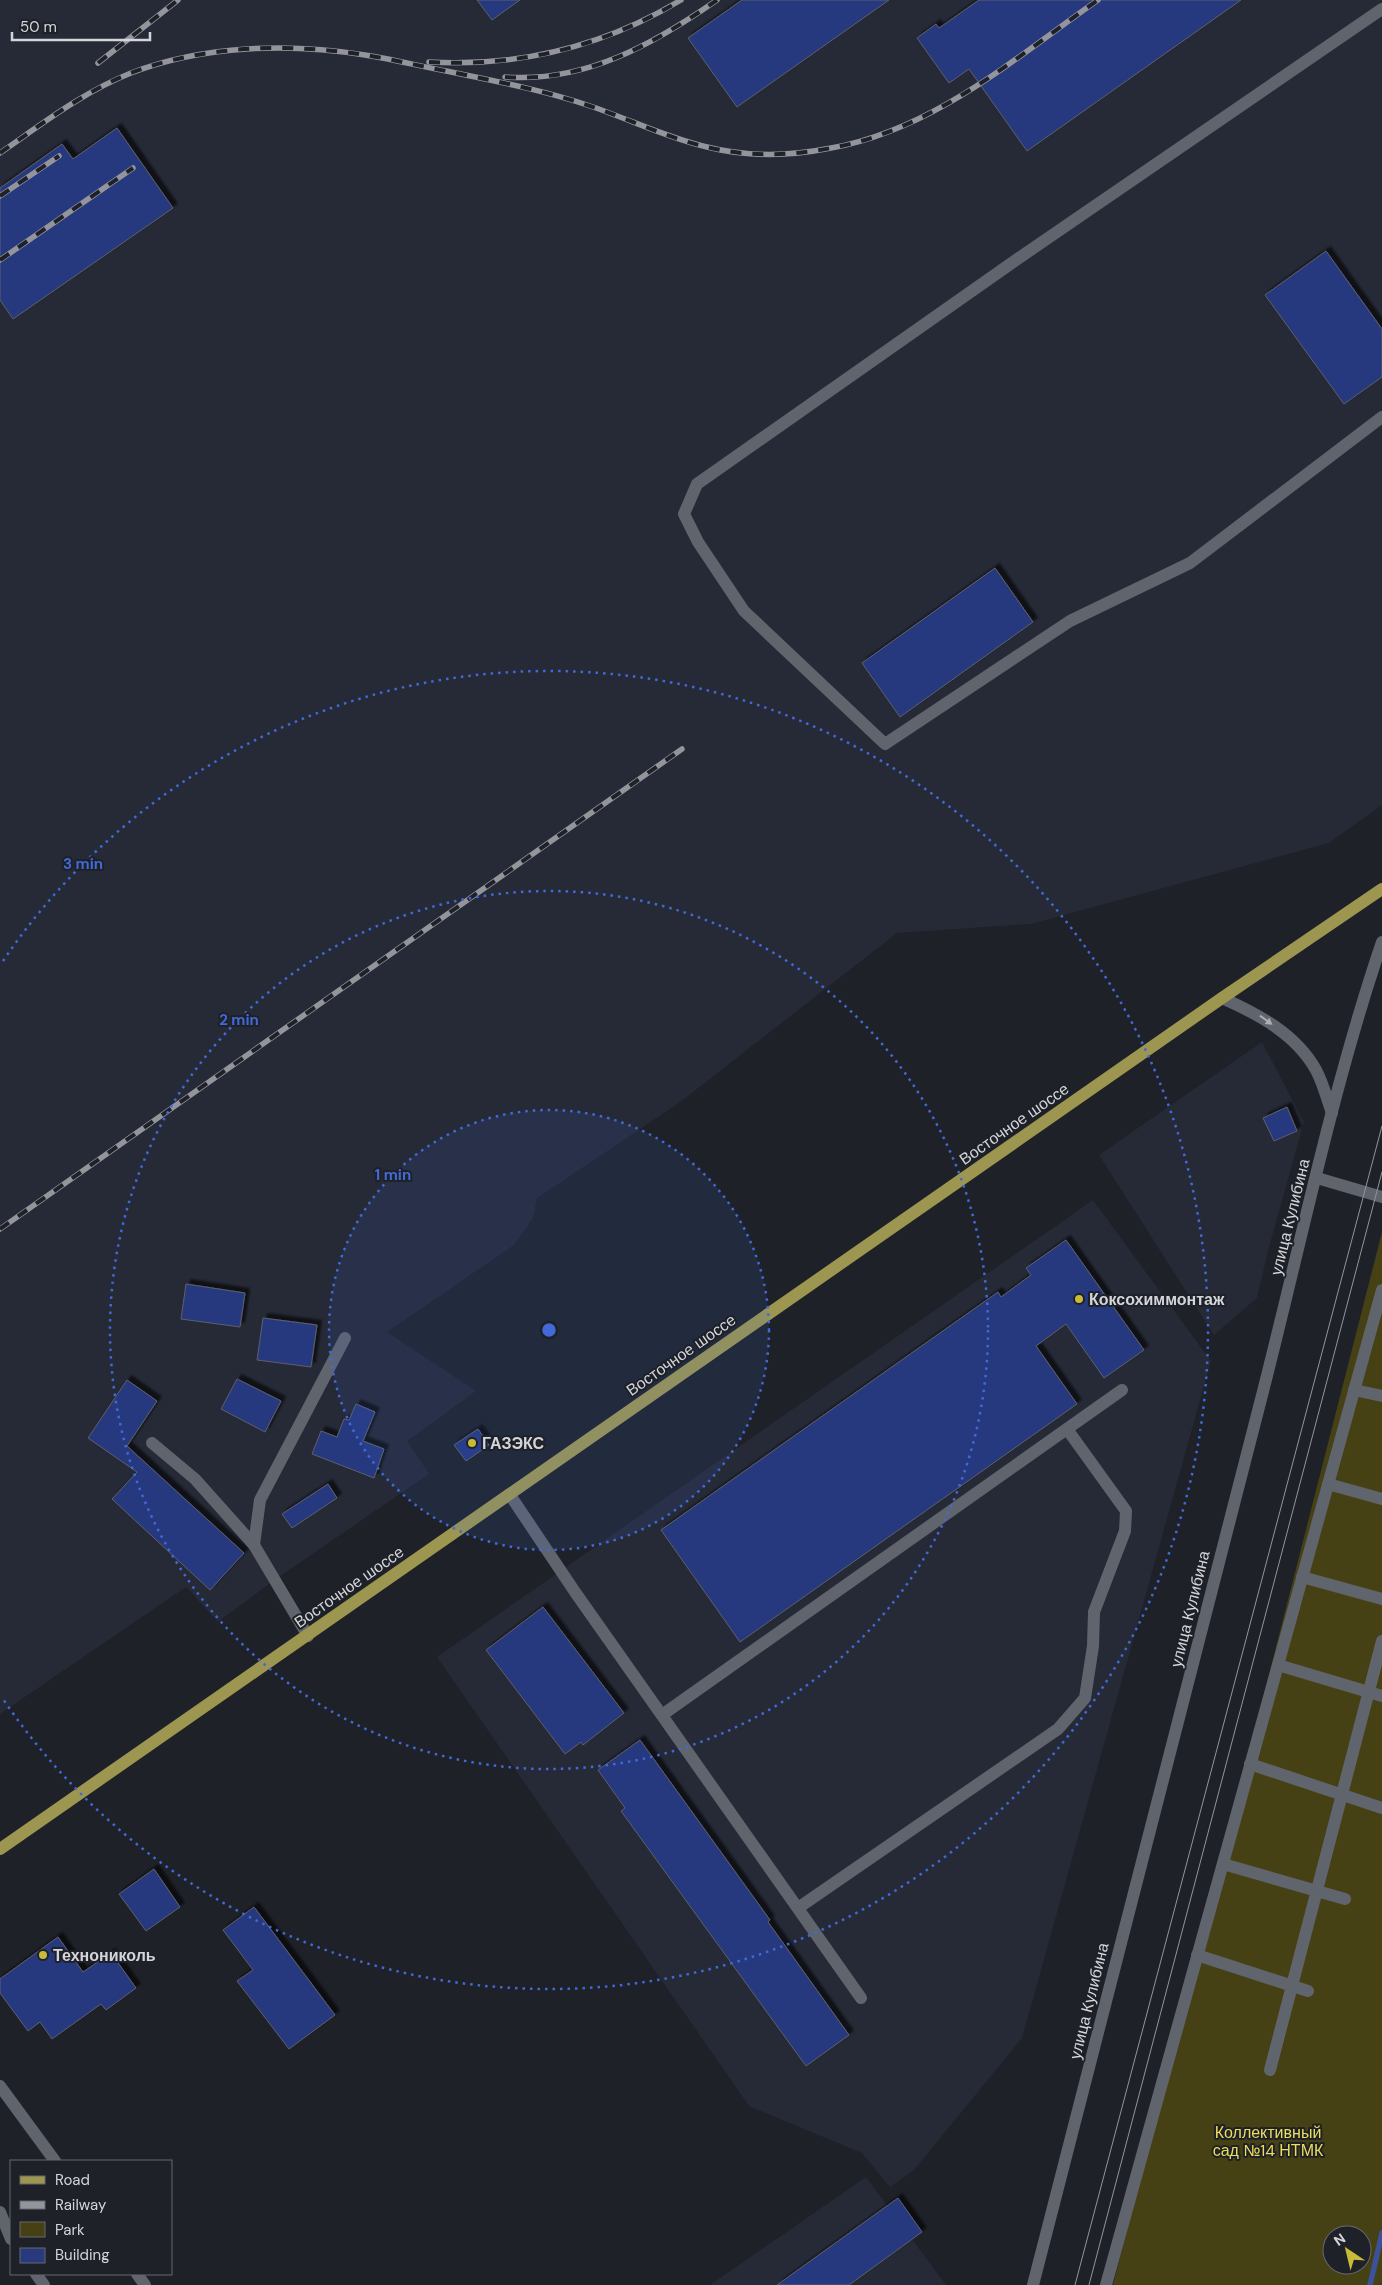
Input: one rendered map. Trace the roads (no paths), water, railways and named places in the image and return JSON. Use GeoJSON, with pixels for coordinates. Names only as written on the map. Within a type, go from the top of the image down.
{"type":"FeatureCollection","features":[{"type":"Feature","properties":{"kind":"main road","name":"Восточное шоссе"},"geometry":{"type":"LineString","coordinates":[[0,1850],[1222,998],[1382,889]]}},
{"type":"Feature","properties":{"kind":"street"},"geometry":{"type":"LineString","coordinates":[[1382,10],[1031,250],[697,484],[684,514],[698,542],[744,612],[885,744],[1070,620],[1190,564],[1382,417]]}},
{"type":"Feature","properties":{"kind":"street","name":"улица Кулибина"},"geometry":{"type":"LineString","coordinates":[[1033,2285],[1332,1113],[1364,998],[1382,942]]}},
{"type":"Feature","properties":{"kind":"street"},"geometry":{"type":"LineString","coordinates":[[1222,998],[1258,1014],[1291,1039],[1316,1069],[1332,1113]]}},
{"type":"Feature","properties":{"kind":"street"},"geometry":{"type":"LineString","coordinates":[[1316,1178],[1382,1197]]}},
{"type":"Feature","properties":{"kind":"street"},"geometry":{"type":"LineString","coordinates":[[1106,2285],[1382,1291]]}},
{"type":"Feature","properties":{"kind":"street"},"geometry":{"type":"LineString","coordinates":[[254,1545],[260,1500],[345,1338]]}},
{"type":"Feature","properties":{"kind":"street"},"geometry":{"type":"LineString","coordinates":[[662,1715],[1122,1390]]}},
{"type":"Feature","properties":{"kind":"street"},"geometry":{"type":"LineString","coordinates":[[1354,1390],[1382,1396]]}},
{"type":"Feature","properties":{"kind":"street"},"geometry":{"type":"LineString","coordinates":[[798,1908],[1058,1729],[1085,1698],[1093,1646],[1094,1612],[1125,1531],[1126,1511],[1067,1429]]}},
{"type":"Feature","properties":{"kind":"street"},"geometry":{"type":"LineString","coordinates":[[152,1443],[196,1479],[254,1545],[308,1636]]}},
{"type":"Feature","properties":{"kind":"street"},"geometry":{"type":"LineString","coordinates":[[1328,1484],[1382,1500]]}},
{"type":"Feature","properties":{"kind":"street"},"geometry":{"type":"LineString","coordinates":[[510,1495],[861,1998]]}},
{"type":"Feature","properties":{"kind":"street"},"geometry":{"type":"LineString","coordinates":[[1302,1577],[1382,1598]]}},
{"type":"Feature","properties":{"kind":"street"},"geometry":{"type":"LineString","coordinates":[[1270,2070],[1382,1641]]}},
{"type":"Feature","properties":{"kind":"street"},"geometry":{"type":"LineString","coordinates":[[1278,1665],[1382,1696]]}},
{"type":"Feature","properties":{"kind":"street"},"geometry":{"type":"LineString","coordinates":[[1250,1764],[1382,1808]]}},
{"type":"Feature","properties":{"kind":"street"},"geometry":{"type":"LineString","coordinates":[[1223,1864],[1346,1899]]}},
{"type":"Feature","properties":{"kind":"street"},"geometry":{"type":"LineString","coordinates":[[1197,1955],[1308,1991]]}},
{"type":"Feature","properties":{"kind":"street"},"geometry":{"type":"LineString","coordinates":[[0,2086],[54,2160]]}},
{"type":"Feature","properties":{"kind":"street"},"geometry":{"type":"LineString","coordinates":[[0,2212],[10,2237]]}},
{"type":"Feature","properties":{"kind":"waterway"},"geometry":{"type":"LineString","coordinates":[[1370,2285],[1382,2233]]}},
{"type":"Feature","properties":{"kind":"tram line"},"geometry":{"type":"LineString","coordinates":[[1075,2285],[1382,1126]]}},
{"type":"Feature","properties":{"kind":"tram line"},"geometry":{"type":"LineString","coordinates":[[1089,2285],[1382,1172]]}},
{"type":"Feature","properties":{"kind":"railway"},"geometry":{"type":"LineString","coordinates":[[98,63],[178,0]]}},
{"type":"Feature","properties":{"kind":"railway"},"geometry":{"type":"LineString","coordinates":[[429,62],[495,61],[560,51],[591,42],[621,30],[681,0]]}},
{"type":"Feature","properties":{"kind":"railway"},"geometry":{"type":"LineString","coordinates":[[505,77],[563,74],[591,67],[643,45],[669,31],[717,0]]}},
{"type":"Feature","properties":{"kind":"railway"},"geometry":{"type":"LineString","coordinates":[[0,153],[96,89],[131,73],[159,64],[217,52],[277,48],[336,51],[365,55],[519,86],[605,111],[677,139],[722,150],[753,154],[785,154],[816,151],[868,139],[938,109],[1004,68],[1098,0]]}},
{"type":"Feature","properties":{"kind":"railway"},"geometry":{"type":"LineString","coordinates":[[0,196],[59,156]]}},
{"type":"Feature","properties":{"kind":"railway"},"geometry":{"type":"LineString","coordinates":[[0,260],[133,168]]}},
{"type":"Feature","properties":{"kind":"railway"},"geometry":{"type":"LineString","coordinates":[[0,1229],[682,749]]}},
{"type":"Feature","properties":{"kind":"place","name":"Коксохиммонтаж"},"geometry":{"type":"Point","coordinates":[1079,1299]}},
{"type":"Feature","properties":{"kind":"place","name":"ГАЗЭКС"},"geometry":{"type":"Point","coordinates":[472,1443]}},
{"type":"Feature","properties":{"kind":"place","name":"Технониколь"},"geometry":{"type":"Point","coordinates":[43,1955]}},
{"type":"Feature","properties":{"kind":"park label","name":"Коллективный сад №14 НТМК"},"geometry":{"type":"Point","coordinates":[1268,2141]}}]}
